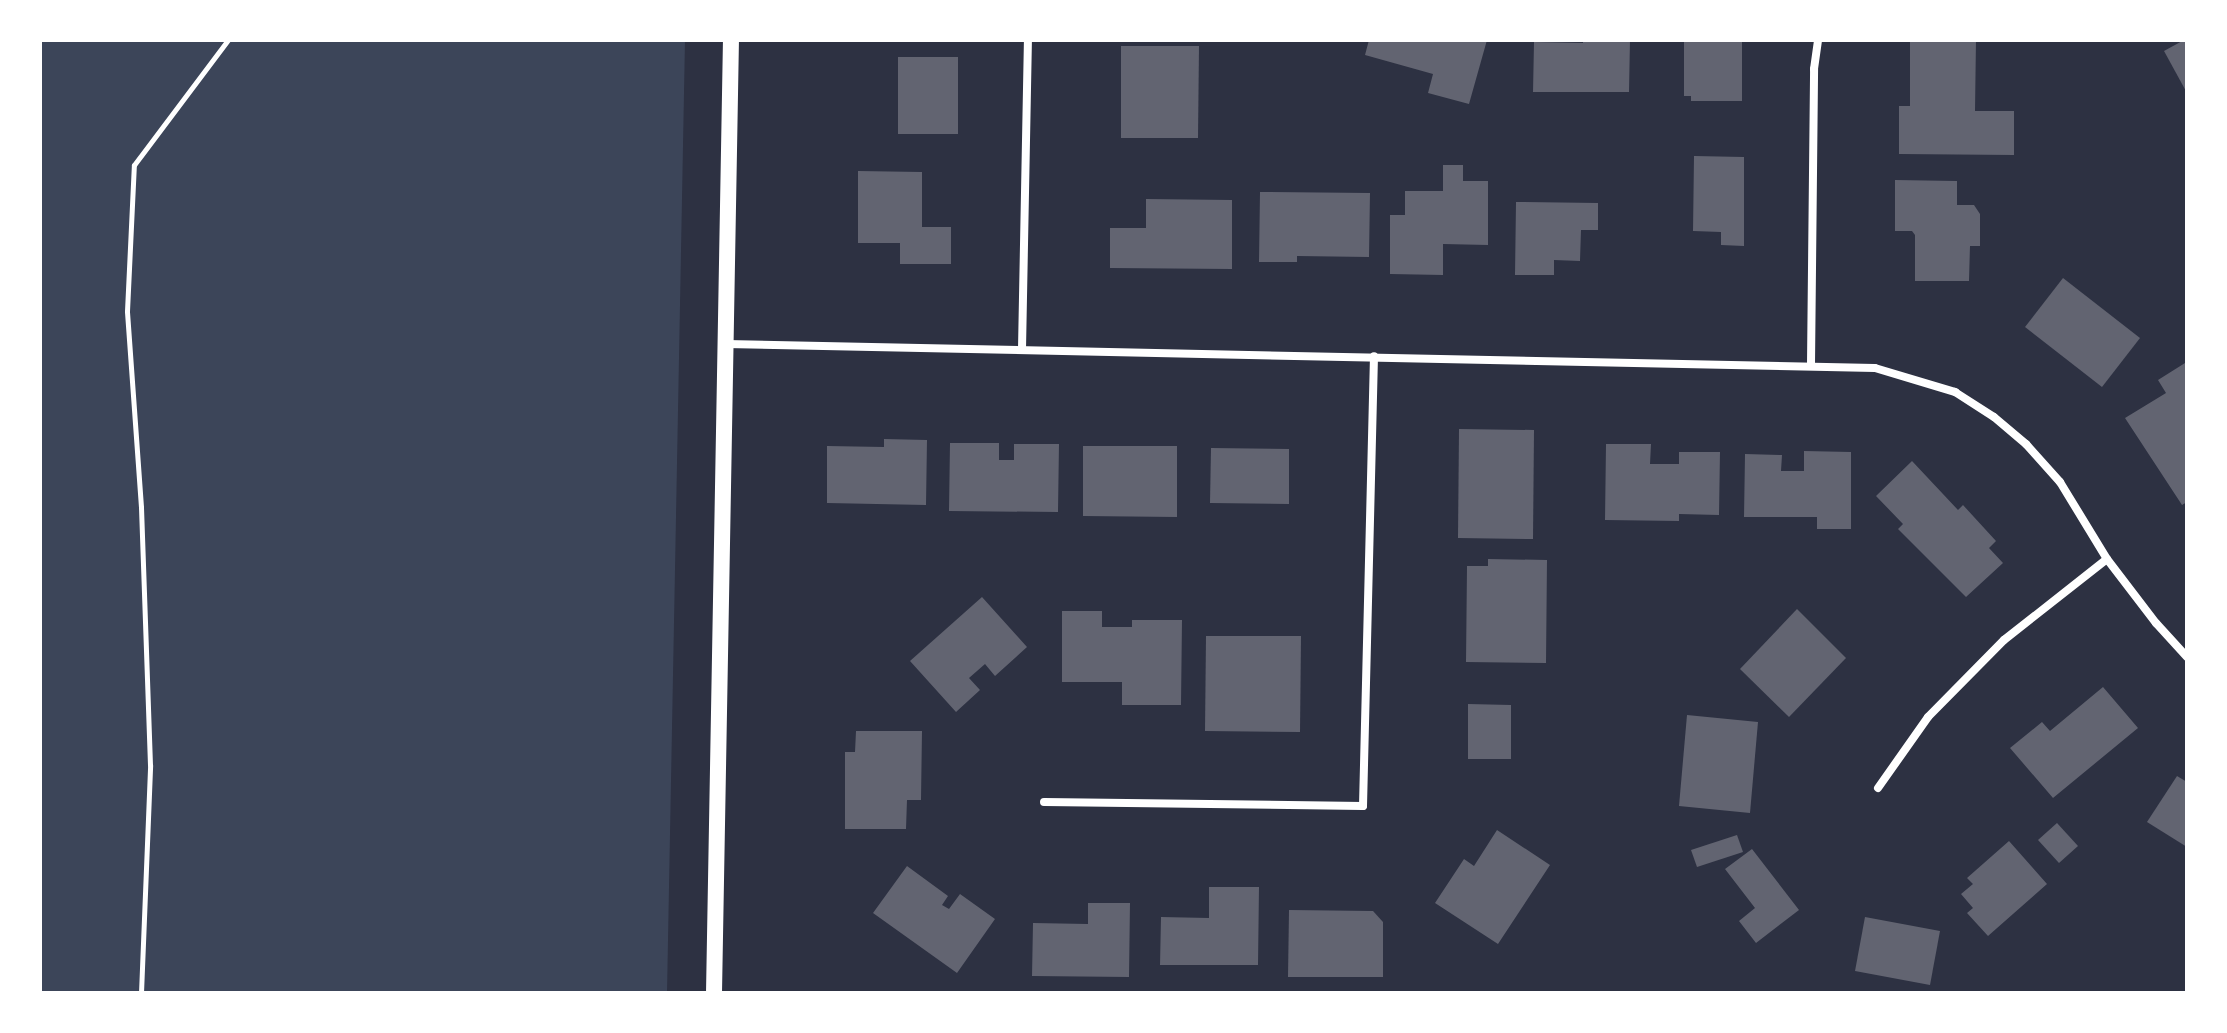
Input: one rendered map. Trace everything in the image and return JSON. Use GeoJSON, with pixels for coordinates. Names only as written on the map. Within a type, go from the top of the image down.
{"type":"FeatureCollection","features":[{"type":"Feature","properties":{"kind":"main road"},"geometry":{"type":"LineString","coordinates":[[714,993],[731,40]]}},
{"type":"Feature","properties":{"kind":"street"},"geometry":{"type":"LineString","coordinates":[[1022,349],[1028,40]]}},
{"type":"Feature","properties":{"kind":"street"},"geometry":{"type":"LineString","coordinates":[[1811,364],[1814,69],[1818,40]]}},
{"type":"Feature","properties":{"kind":"street"},"geometry":{"type":"LineString","coordinates":[[725,344],[1811,364],[1875,368],[1915,377],[1955,392],[1994,417],[2026,444],[2060,482],[2107,559],[2156,623],[2187,657]]}},
{"type":"Feature","properties":{"kind":"street"},"geometry":{"type":"LineString","coordinates":[[1044,802],[1363,806],[1374,356]]}},
{"type":"Feature","properties":{"kind":"street"},"geometry":{"type":"LineString","coordinates":[[1878,788],[1928,717],[2004,640],[2107,559]]}},
{"type":"Feature","properties":{"kind":"path"},"geometry":{"type":"LineString","coordinates":[[141,993],[150,765],[141,507],[127,311],[134,165],[228,40]]}},
{"type":"Feature","properties":{"kind":"shaded area"},"geometry":{"type":"Polygon","coordinates":[[[40,40],[685,40],[667,993],[40,993],[40,40]]]}},
{"type":"Feature","properties":{"kind":"building"},"geometry":{"type":"Polygon","coordinates":[[[1369,40],[1487,40],[1469,104],[1428,93],[1433,74],[1365,55],[1369,40]]]}},
{"type":"Feature","properties":{"kind":"building"},"geometry":{"type":"Polygon","coordinates":[[[1583,40],[1630,40],[1629,92],[1533,92],[1534,42],[1583,43],[1583,40]]]}},
{"type":"Feature","properties":{"kind":"building"},"geometry":{"type":"Polygon","coordinates":[[[1684,40],[1742,40],[1742,101],[1691,101],[1691,96],[1684,96],[1684,40]]]}},
{"type":"Feature","properties":{"kind":"building"},"geometry":{"type":"Polygon","coordinates":[[[1910,40],[1976,40],[1975,111],[2014,111],[2014,155],[1899,154],[1899,106],[1910,106],[1910,40]]]}},
{"type":"Feature","properties":{"kind":"building"},"geometry":{"type":"Polygon","coordinates":[[[2187,40],[2187,93],[2164,51],[2187,40]]]}},
{"type":"Feature","properties":{"kind":"building"},"geometry":{"type":"Polygon","coordinates":[[[1121,46],[1199,46],[1198,138],[1121,138],[1121,46]]]}},
{"type":"Feature","properties":{"kind":"building"},"geometry":{"type":"Polygon","coordinates":[[[898,57],[958,57],[958,134],[898,134],[898,57]]]}},
{"type":"Feature","properties":{"kind":"building"},"geometry":{"type":"Polygon","coordinates":[[[1694,156],[1744,157],[1744,246],[1721,245],[1721,232],[1693,231],[1694,156]]]}},
{"type":"Feature","properties":{"kind":"building"},"geometry":{"type":"Polygon","coordinates":[[[1443,165],[1463,165],[1463,181],[1488,181],[1488,245],[1443,244],[1443,275],[1390,274],[1390,215],[1405,215],[1405,191],[1443,191],[1443,165]]]}},
{"type":"Feature","properties":{"kind":"building"},"geometry":{"type":"Polygon","coordinates":[[[858,171],[922,172],[922,227],[951,227],[951,264],[900,264],[900,243],[858,243],[858,171]]]}},
{"type":"Feature","properties":{"kind":"building"},"geometry":{"type":"Polygon","coordinates":[[[1895,180],[1957,181],[1957,205],[1974,205],[1980,214],[1980,246],[1970,246],[1969,281],[1915,281],[1915,235],[1912,231],[1895,231],[1895,180]]]}},
{"type":"Feature","properties":{"kind":"building"},"geometry":{"type":"Polygon","coordinates":[[[1260,192],[1370,193],[1369,257],[1297,256],[1297,262],[1259,262],[1260,192]]]}},
{"type":"Feature","properties":{"kind":"building"},"geometry":{"type":"Polygon","coordinates":[[[1146,199],[1232,200],[1232,269],[1110,268],[1110,228],[1146,228],[1146,199]]]}},
{"type":"Feature","properties":{"kind":"building"},"geometry":{"type":"Polygon","coordinates":[[[1516,202],[1598,203],[1598,230],[1581,230],[1580,261],[1554,260],[1554,275],[1515,275],[1516,202]]]}},
{"type":"Feature","properties":{"kind":"building"},"geometry":{"type":"Polygon","coordinates":[[[2063,278],[2140,338],[2102,387],[2025,327],[2063,278]]]}},
{"type":"Feature","properties":{"kind":"building"},"geometry":{"type":"Polygon","coordinates":[[[2185,363],[2187,502],[2182,505],[2125,418],[2166,393],[2158,380],[2185,363]]]}},
{"type":"Feature","properties":{"kind":"building"},"geometry":{"type":"Polygon","coordinates":[[[1459,429],[1534,430],[1533,539],[1458,538],[1459,429]]]}},
{"type":"Feature","properties":{"kind":"building"},"geometry":{"type":"Polygon","coordinates":[[[884,439],[927,440],[926,505],[827,503],[827,446],[884,447],[884,439]]]}},
{"type":"Feature","properties":{"kind":"building"},"geometry":{"type":"Polygon","coordinates":[[[950,443],[999,443],[999,460],[1014,460],[1014,444],[1059,444],[1058,512],[949,511],[950,443]]]}},
{"type":"Feature","properties":{"kind":"building"},"geometry":{"type":"Polygon","coordinates":[[[1606,444],[1651,444],[1650,464],[1679,464],[1679,452],[1720,452],[1719,515],[1679,514],[1679,521],[1605,520],[1606,444]]]}},
{"type":"Feature","properties":{"kind":"building"},"geometry":{"type":"Polygon","coordinates":[[[1083,446],[1177,446],[1177,517],[1083,516],[1083,446]]]}},
{"type":"Feature","properties":{"kind":"building"},"geometry":{"type":"Polygon","coordinates":[[[1211,448],[1289,449],[1289,504],[1210,503],[1211,448]]]}},
{"type":"Feature","properties":{"kind":"building"},"geometry":{"type":"Polygon","coordinates":[[[1804,451],[1851,452],[1851,529],[1817,529],[1817,517],[1744,517],[1745,454],[1782,455],[1781,471],[1804,471],[1804,451]]]}},
{"type":"Feature","properties":{"kind":"building"},"geometry":{"type":"Polygon","coordinates":[[[1912,461],[1958,510],[1963,505],[1996,541],[1989,548],[2003,563],[1966,597],[1898,529],[1903,524],[1876,496],[1912,461]]]}},
{"type":"Feature","properties":{"kind":"building"},"geometry":{"type":"Polygon","coordinates":[[[1488,559],[1547,560],[1546,663],[1466,662],[1467,566],[1488,566],[1488,559]]]}},
{"type":"Feature","properties":{"kind":"building"},"geometry":{"type":"Polygon","coordinates":[[[982,597],[1027,647],[995,676],[985,664],[969,678],[980,690],[956,712],[910,661],[982,597]]]}},
{"type":"Feature","properties":{"kind":"building"},"geometry":{"type":"Polygon","coordinates":[[[1797,609],[1846,658],[1789,717],[1740,669],[1797,609]]]}},
{"type":"Feature","properties":{"kind":"building"},"geometry":{"type":"Polygon","coordinates":[[[1062,611],[1102,611],[1102,627],[1132,627],[1132,620],[1182,620],[1181,705],[1122,705],[1122,682],[1062,682],[1062,611]]]}},
{"type":"Feature","properties":{"kind":"building"},"geometry":{"type":"Polygon","coordinates":[[[1206,636],[1301,636],[1300,732],[1205,731],[1206,636]]]}},
{"type":"Feature","properties":{"kind":"building"},"geometry":{"type":"Polygon","coordinates":[[[2103,687],[2138,728],[2053,798],[2010,748],[2042,722],[2050,731],[2103,687]]]}},
{"type":"Feature","properties":{"kind":"building"},"geometry":{"type":"Polygon","coordinates":[[[1468,704],[1511,705],[1511,759],[1468,759],[1468,704]]]}},
{"type":"Feature","properties":{"kind":"building"},"geometry":{"type":"Polygon","coordinates":[[[1687,715],[1758,722],[1750,813],[1679,806],[1687,715]]]}},
{"type":"Feature","properties":{"kind":"building"},"geometry":{"type":"Polygon","coordinates":[[[856,731],[922,731],[921,800],[907,800],[906,829],[845,829],[845,752],[855,752],[856,731]]]}},
{"type":"Feature","properties":{"kind":"building"},"geometry":{"type":"Polygon","coordinates":[[[2177,776],[2187,782],[2187,847],[2147,822],[2177,776]]]}},
{"type":"Feature","properties":{"kind":"building"},"geometry":{"type":"Polygon","coordinates":[[[2057,823],[2078,846],[2059,863],[2038,840],[2057,823]]]}},
{"type":"Feature","properties":{"kind":"building"},"geometry":{"type":"Polygon","coordinates":[[[1497,830],[1550,865],[1498,944],[1435,903],[1464,859],[1474,866],[1497,830]]]}},
{"type":"Feature","properties":{"kind":"building"},"geometry":{"type":"Polygon","coordinates":[[[1737,835],[1743,852],[1697,867],[1691,850],[1737,835]]]}},
{"type":"Feature","properties":{"kind":"building"},"geometry":{"type":"Polygon","coordinates":[[[2009,841],[2047,884],[1988,936],[1967,913],[1973,908],[1961,894],[1973,884],[1967,878],[2009,841]]]}},
{"type":"Feature","properties":{"kind":"building"},"geometry":{"type":"Polygon","coordinates":[[[1752,849],[1799,910],[1756,943],[1739,921],[1755,908],[1725,869],[1752,849]]]}},
{"type":"Feature","properties":{"kind":"building"},"geometry":{"type":"Polygon","coordinates":[[[907,866],[948,896],[942,905],[949,909],[960,894],[995,919],[957,973],[873,913],[907,866]]]}},
{"type":"Feature","properties":{"kind":"building"},"geometry":{"type":"Polygon","coordinates":[[[1209,887],[1259,887],[1258,965],[1160,965],[1161,917],[1209,918],[1209,887]]]}},
{"type":"Feature","properties":{"kind":"building"},"geometry":{"type":"Polygon","coordinates":[[[1088,903],[1130,903],[1129,977],[1032,976],[1033,923],[1088,924],[1088,903]]]}},
{"type":"Feature","properties":{"kind":"building"},"geometry":{"type":"Polygon","coordinates":[[[1289,910],[1373,911],[1383,922],[1383,977],[1288,977],[1289,910]]]}},
{"type":"Feature","properties":{"kind":"building"},"geometry":{"type":"Polygon","coordinates":[[[1865,917],[1940,931],[1930,985],[1855,971],[1865,917]]]}}]}
